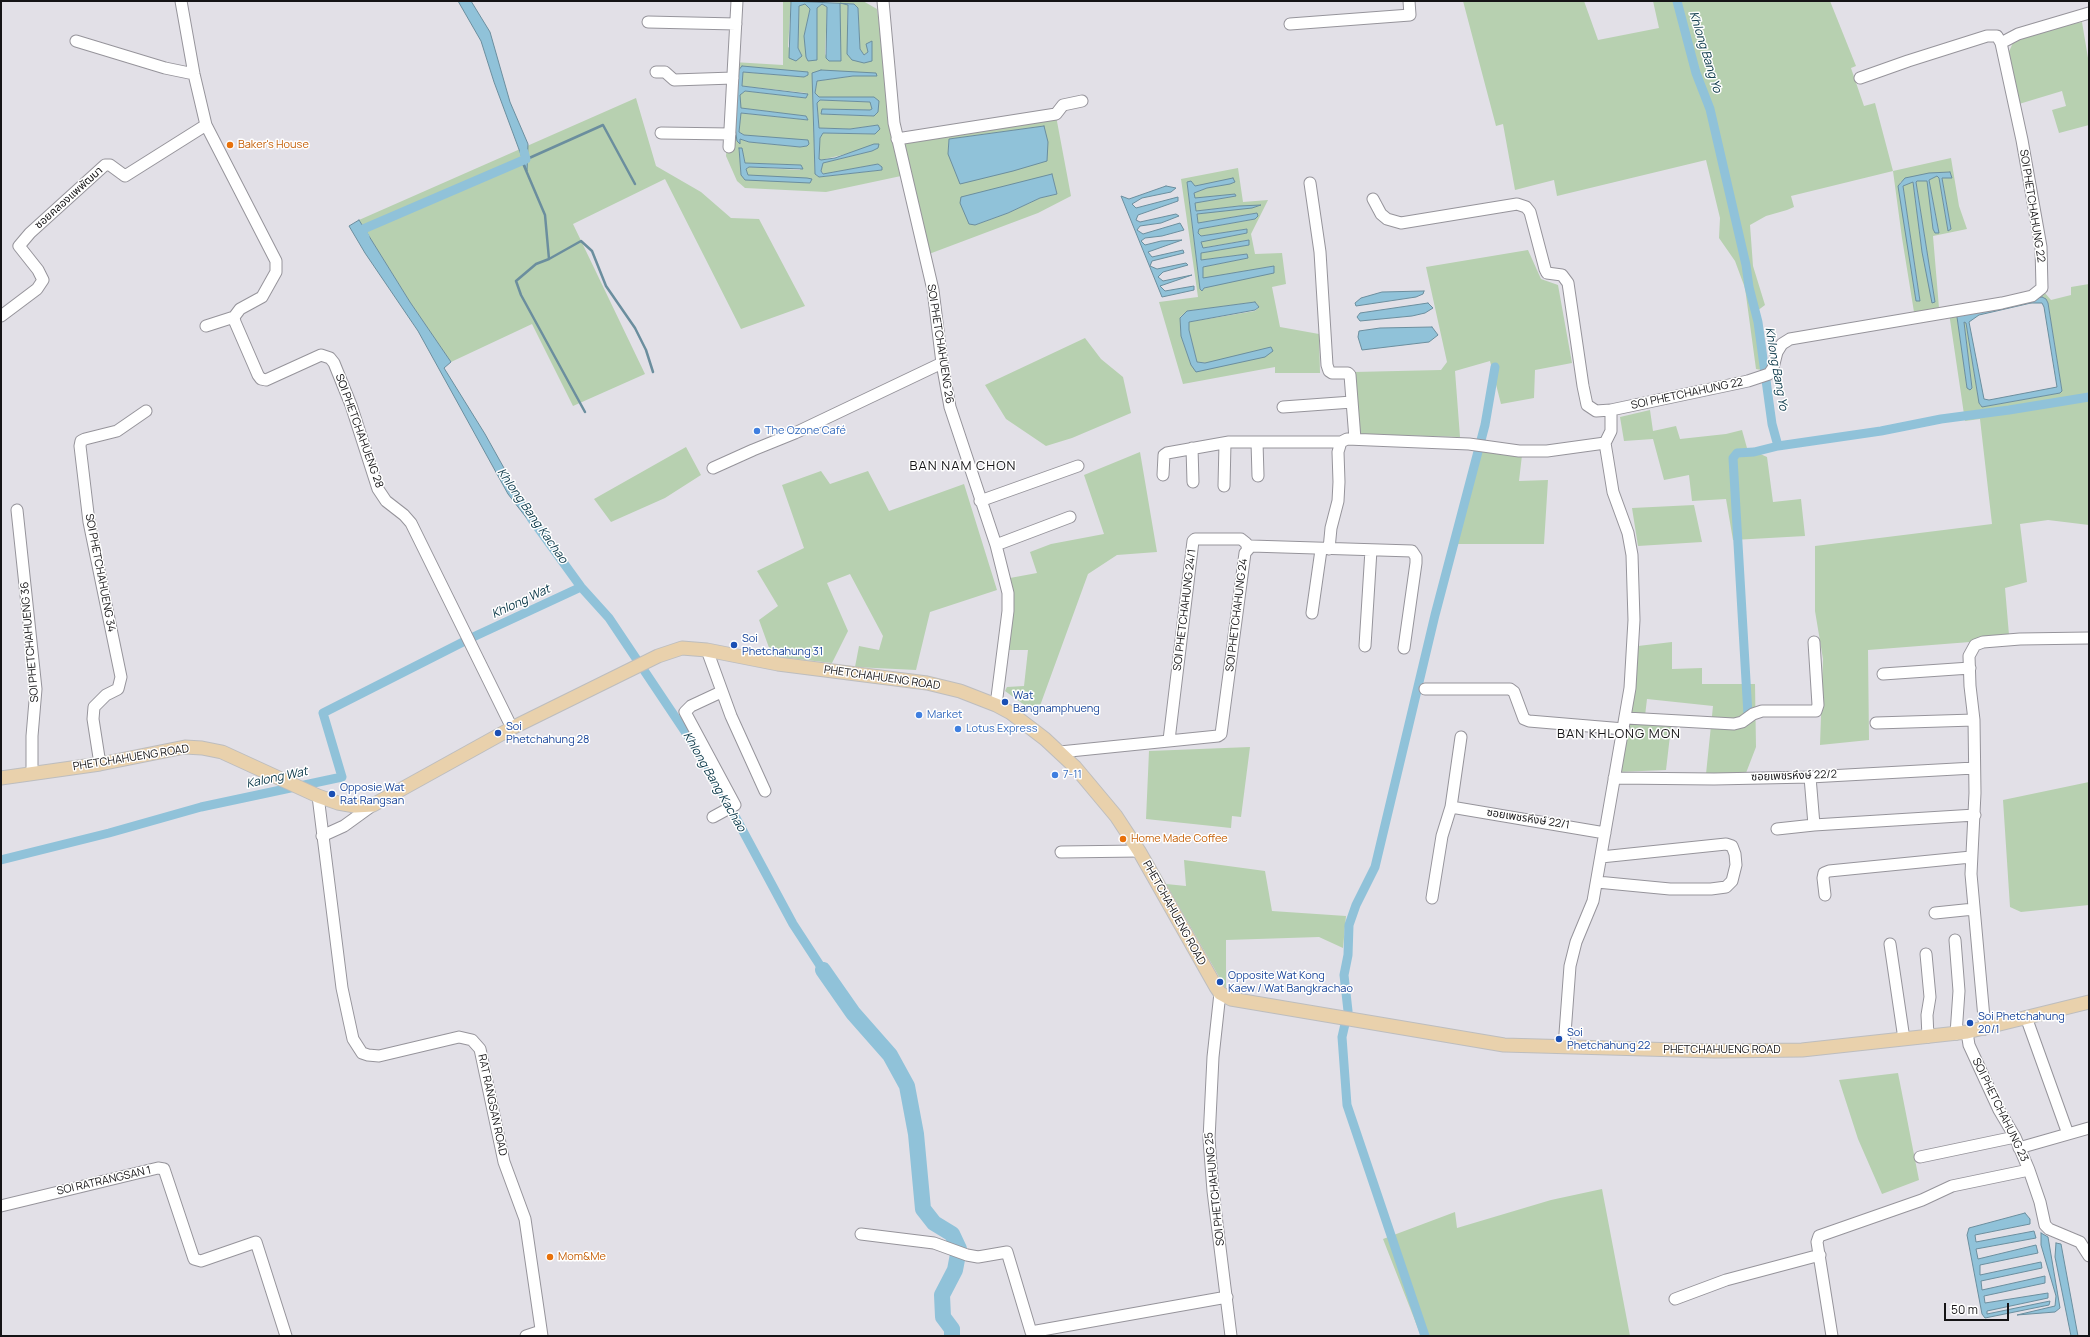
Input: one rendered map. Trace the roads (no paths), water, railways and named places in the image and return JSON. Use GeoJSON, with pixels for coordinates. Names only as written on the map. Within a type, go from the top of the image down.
{"type":"FeatureCollection","features":[{"type":"Feature","properties":{"kind":"main road","name":"PHETCHAHUENG ROAD"},"geometry":{"type":"LineString","coordinates":[[1,778],[100,764],[185,747],[202,748],[222,752],[318,796],[338,803],[355,806],[373,805],[512,728],[658,656],[682,648],[708,650],[778,664],[927,683],[960,691],[996,705],[1031,727],[1060,752],[1091,785],[1116,816],[1139,851],[1220,993],[1231,999],[1418,1032],[1504,1045],[1715,1051],[1783,1051],[1962,1033],[1984,1029],[2089,1002]]}},
{"type":"Feature","properties":{"kind":"street"},"geometry":{"type":"LineString","coordinates":[[181,1],[194,74],[206,125],[276,261],[276,272],[262,297],[240,309],[234,317],[206,326]]}},
{"type":"Feature","properties":{"kind":"street"},"geometry":{"type":"LineString","coordinates":[[729,147],[736,1]]}},
{"type":"Feature","properties":{"kind":"street","name":"SOI PHETCHAHUENG 26"},"geometry":{"type":"LineString","coordinates":[[883,1],[894,123],[933,290],[942,363],[950,407],[980,501],[996,545],[1008,593],[1008,612],[996,705]]}},
{"type":"Feature","properties":{"kind":"street"},"geometry":{"type":"LineString","coordinates":[[1290,24],[1410,15],[1409,1]]}},
{"type":"Feature","properties":{"kind":"street"},"geometry":{"type":"LineString","coordinates":[[1860,78],[1987,36],[1997,36],[2001,42],[2018,34],[2089,13]]}},
{"type":"Feature","properties":{"kind":"street"},"geometry":{"type":"LineString","coordinates":[[648,22],[736,24]]}},
{"type":"Feature","properties":{"kind":"street"},"geometry":{"type":"LineString","coordinates":[[76,41],[165,68],[194,74]]}},
{"type":"Feature","properties":{"kind":"street","name":"SOI PHETCHAHUNG 22"},"geometry":{"type":"LineString","coordinates":[[1373,199],[1381,214],[1387,220],[1401,223],[1516,204],[1526,207],[1530,212],[1547,273],[1562,275],[1568,283],[1587,405],[1596,411],[1611,410],[1764,376],[1773,368],[1777,352],[1782,344],[1790,339],[2002,303],[2032,296],[2042,288],[2041,248],[2022,140],[2001,42]]}},
{"type":"Feature","properties":{"kind":"street"},"geometry":{"type":"LineString","coordinates":[[656,72],[665,72],[674,80],[733,78]]}},
{"type":"Feature","properties":{"kind":"street"},"geometry":{"type":"LineString","coordinates":[[898,139],[1056,114],[1063,105],[1082,101]]}},
{"type":"Feature","properties":{"kind":"street","name":"ซอยคลองแพพัฒนา"},"geometry":{"type":"LineString","coordinates":[[1,316],[37,289],[43,280],[38,270],[19,246],[30,233],[105,165],[110,165],[125,176],[206,125]]}},
{"type":"Feature","properties":{"kind":"street"},"geometry":{"type":"LineString","coordinates":[[661,133],[730,134]]}},
{"type":"Feature","properties":{"kind":"street"},"geometry":{"type":"LineString","coordinates":[[1310,183],[1320,252],[1328,371],[1332,374],[1350,375],[1355,439]]}},
{"type":"Feature","properties":{"kind":"street","name":"SOI PHETCHAHUENG 28"},"geometry":{"type":"LineString","coordinates":[[234,317],[252,364],[261,380],[272,378],[321,355],[330,358],[334,363],[351,405],[378,489],[386,501],[404,515],[411,523],[512,728]]}},
{"type":"Feature","properties":{"kind":"street"},"geometry":{"type":"LineString","coordinates":[[713,468],[795,433],[942,363]]}},
{"type":"Feature","properties":{"kind":"street"},"geometry":{"type":"LineString","coordinates":[[1283,407],[1352,402]]}},
{"type":"Feature","properties":{"kind":"street"},"geometry":{"type":"LineString","coordinates":[[1564,1047],[1572,954],[1593,901],[1597,882],[1614,778],[1625,723],[1633,653],[1632,555],[1628,533],[1613,492],[1605,443],[1611,431],[1611,410]]}},
{"type":"Feature","properties":{"kind":"street","name":"SOI PHETCHAHUENG 34"},"geometry":{"type":"LineString","coordinates":[[100,764],[93,719],[94,707],[106,696],[118,689],[121,677],[89,522],[80,446],[81,441],[85,439],[117,431],[146,411]]}},
{"type":"Feature","properties":{"kind":"street"},"geometry":{"type":"LineString","coordinates":[[1163,475],[1164,455],[1192,448],[1225,443],[1341,442],[1347,439],[1355,439],[1469,444],[1519,451],[1547,451],[1605,443]]}},
{"type":"Feature","properties":{"kind":"street"},"geometry":{"type":"LineString","coordinates":[[1257,442],[1258,476]]}},
{"type":"Feature","properties":{"kind":"street"},"geometry":{"type":"LineString","coordinates":[[1312,613],[1325,549],[1338,501],[1340,482],[1338,452],[1341,442]]}},
{"type":"Feature","properties":{"kind":"street"},"geometry":{"type":"LineString","coordinates":[[1224,486],[1225,443]]}},
{"type":"Feature","properties":{"kind":"street"},"geometry":{"type":"LineString","coordinates":[[1192,448],[1193,482]]}},
{"type":"Feature","properties":{"kind":"street"},"geometry":{"type":"LineString","coordinates":[[980,501],[1078,466]]}},
{"type":"Feature","properties":{"kind":"street","name":"SOI PHETCHAHUENG 36"},"geometry":{"type":"LineString","coordinates":[[17,510],[36,689],[32,736],[32,774]]}},
{"type":"Feature","properties":{"kind":"street"},"geometry":{"type":"LineString","coordinates":[[996,545],[1070,517]]}},
{"type":"Feature","properties":{"kind":"street","name":"SOI PHETCHAHUNG 24/1"},"geometry":{"type":"LineString","coordinates":[[1169,740],[1193,541],[1195,539],[1241,539],[1246,543],[1248,549]]}},
{"type":"Feature","properties":{"kind":"street","name":"SOI PHETCHAHUNG 24"},"geometry":{"type":"LineString","coordinates":[[1060,752],[1218,736],[1222,731],[1245,553],[1251,546],[1412,551],[1416,557],[1404,648]]}},
{"type":"Feature","properties":{"kind":"street"},"geometry":{"type":"LineString","coordinates":[[1365,646],[1372,550]]}},
{"type":"Feature","properties":{"kind":"street"},"geometry":{"type":"LineString","coordinates":[[1984,1029],[1971,857],[1975,815],[1974,720],[1970,668],[1972,648],[1975,644],[1983,642],[2020,639],[2089,638]]}},
{"type":"Feature","properties":{"kind":"street"},"geometry":{"type":"LineString","coordinates":[[1425,689],[1510,689],[1514,692],[1524,718],[1529,721],[1734,724],[1742,722],[1753,714],[1762,711],[1816,712],[1818,705],[1814,642]]}},
{"type":"Feature","properties":{"kind":"street"},"geometry":{"type":"LineString","coordinates":[[708,650],[721,692],[765,791]]}},
{"type":"Feature","properties":{"kind":"street"},"geometry":{"type":"LineString","coordinates":[[1883,674],[1970,668]]}},
{"type":"Feature","properties":{"kind":"street"},"geometry":{"type":"LineString","coordinates":[[713,817],[735,805],[685,712],[691,706],[721,692]]}},
{"type":"Feature","properties":{"kind":"street"},"geometry":{"type":"LineString","coordinates":[[1876,723],[1974,720]]}},
{"type":"Feature","properties":{"kind":"street"},"geometry":{"type":"LineString","coordinates":[[1432,898],[1442,836],[1451,807],[1461,737]]}},
{"type":"Feature","properties":{"kind":"street","name":"ซอยเพชรหึงษ์ 22/2"},"geometry":{"type":"LineString","coordinates":[[1614,778],[1714,779],[1810,777],[1974,768]]}},
{"type":"Feature","properties":{"kind":"street"},"geometry":{"type":"LineString","coordinates":[[1810,777],[1814,825]]}},
{"type":"Feature","properties":{"kind":"street","name":"RAT RANGSAN ROAD"},"geometry":{"type":"LineString","coordinates":[[318,796],[342,988],[353,1039],[362,1053],[379,1056],[459,1037],[472,1040],[480,1049],[504,1162],[525,1219],[541,1333]]}},
{"type":"Feature","properties":{"kind":"street"},"geometry":{"type":"LineString","coordinates":[[322,836],[344,826],[373,805]]}},
{"type":"Feature","properties":{"kind":"street","name":"ซอยเพชรหึงษ์ 22/1"},"geometry":{"type":"LineString","coordinates":[[1451,807],[1605,833]]}},
{"type":"Feature","properties":{"kind":"street"},"geometry":{"type":"LineString","coordinates":[[1777,829],[1814,825],[1975,815]]}},
{"type":"Feature","properties":{"kind":"street"},"geometry":{"type":"LineString","coordinates":[[1597,882],[1670,889],[1710,889],[1726,886],[1732,881],[1735,875],[1736,865],[1736,854],[1732,846],[1726,844],[1601,857]]}},
{"type":"Feature","properties":{"kind":"street"},"geometry":{"type":"LineString","coordinates":[[1061,852],[1139,851]]}},
{"type":"Feature","properties":{"kind":"street"},"geometry":{"type":"LineString","coordinates":[[1825,895],[1823,878],[1824,873],[1829,871],[1971,857]]}},
{"type":"Feature","properties":{"kind":"street"},"geometry":{"type":"LineString","coordinates":[[1935,913],[1974,909]]}},
{"type":"Feature","properties":{"kind":"street","name":"SOI PHETCHAHUNG 23"},"geometry":{"type":"LineString","coordinates":[[1955,940],[1962,1033],[1999,1110],[2015,1137],[2029,1170],[2040,1202],[2045,1225],[2049,1229],[2080,1242],[2089,1256]]}},
{"type":"Feature","properties":{"kind":"street"},"geometry":{"type":"LineString","coordinates":[[1890,944],[1904,1039]]}},
{"type":"Feature","properties":{"kind":"street"},"geometry":{"type":"LineString","coordinates":[[1926,954],[1930,998],[1927,1015],[1928,1037]]}},
{"type":"Feature","properties":{"kind":"street","name":"SOI PHETCHAHUNG 25"},"geometry":{"type":"LineString","coordinates":[[1220,993],[1213,1057],[1208,1139],[1212,1184],[1231,1336]]}},
{"type":"Feature","properties":{"kind":"street"},"geometry":{"type":"LineString","coordinates":[[2026,1017],[2068,1134]]}},
{"type":"Feature","properties":{"kind":"street"},"geometry":{"type":"LineString","coordinates":[[2019,1148],[2089,1128]]}},
{"type":"Feature","properties":{"kind":"street"},"geometry":{"type":"LineString","coordinates":[[1920,1157],[2015,1137]]}},
{"type":"Feature","properties":{"kind":"street","name":"SOI RATRANGSAN 1"},"geometry":{"type":"LineString","coordinates":[[1,1206],[158,1168],[164,1169],[194,1259],[202,1261],[256,1242],[286,1336]]}},
{"type":"Feature","properties":{"kind":"street"},"geometry":{"type":"LineString","coordinates":[[1832,1336],[1817,1242],[1819,1236],[1823,1233],[1922,1200],[1952,1186],[2029,1170]]}},
{"type":"Feature","properties":{"kind":"street"},"geometry":{"type":"LineString","coordinates":[[861,1234],[922,1241],[958,1252],[978,1256],[1007,1252],[1029,1330],[1035,1333],[1088,1321],[1227,1297]]}},
{"type":"Feature","properties":{"kind":"street"},"geometry":{"type":"LineString","coordinates":[[1675,1299],[1726,1280],[1820,1255]]}},
{"type":"Feature","properties":{"kind":"street"},"geometry":{"type":"LineString","coordinates":[[526,1336],[541,1333]]}},
{"type":"Feature","properties":{"kind":"water"},"geometry":{"type":"Polygon","coordinates":[[[458,1],[471,1],[490,32],[510,102],[528,144],[527,171],[494,82],[481,41],[458,1]]]}},
{"type":"Feature","properties":{"kind":"water"},"geometry":{"type":"Polygon","coordinates":[[[791,1],[840,3],[841,61],[829,61],[826,58],[827,7],[822,4],[817,8],[817,60],[808,61],[806,57],[804,36],[810,9],[805,4],[799,6],[798,48],[802,56],[796,61],[789,58],[791,1]]]}},
{"type":"Feature","properties":{"kind":"water"},"geometry":{"type":"Polygon","coordinates":[[[842,3],[854,4],[858,8],[860,49],[864,55],[868,52],[866,44],[872,41],[872,61],[864,63],[852,60],[847,54],[848,5],[842,3]]]}},
{"type":"Feature","properties":{"kind":"water"},"geometry":{"type":"Polygon","coordinates":[[[742,66],[808,72],[808,75],[804,77],[743,72],[742,86],[808,94],[806,98],[745,91],[740,95],[741,108],[806,116],[808,120],[741,113],[739,132],[744,135],[808,140],[809,144],[807,146],[800,147],[749,142],[740,139],[740,144],[737,141],[735,128],[737,72],[742,66]]]}},
{"type":"Feature","properties":{"kind":"water"},"geometry":{"type":"Polygon","coordinates":[[[821,70],[876,73],[877,76],[853,76],[817,81],[815,93],[819,97],[874,97],[879,101],[878,112],[874,116],[821,114],[822,109],[872,109],[870,102],[820,100],[817,103],[819,128],[850,129],[878,125],[880,129],[875,134],[823,133],[820,138],[819,159],[821,160],[835,158],[874,144],[879,144],[878,148],[872,151],[823,163],[821,171],[823,174],[878,164],[882,167],[882,170],[819,177],[815,174],[812,73],[821,70]]]}},
{"type":"Feature","properties":{"kind":"water"},"geometry":{"type":"Polygon","coordinates":[[[1044,126],[1048,142],[1047,161],[960,184],[948,154],[949,139],[1044,126]]]}},
{"type":"Feature","properties":{"kind":"water"},"geometry":{"type":"Polygon","coordinates":[[[739,148],[742,148],[745,163],[801,165],[803,169],[749,167],[746,169],[748,175],[812,179],[810,183],[745,180],[741,175],[739,148]]]}},
{"type":"Feature","properties":{"kind":"water"},"geometry":{"type":"Polygon","coordinates":[[[1950,172],[1952,178],[1942,178],[1951,229],[1948,231],[1939,178],[1937,176],[1929,180],[1939,233],[1935,233],[1933,229],[1927,181],[1916,182],[1935,302],[1932,303],[1922,252],[1913,182],[1903,186],[1920,301],[1916,301],[1898,186],[1905,178],[1929,173],[1950,172]]]}},
{"type":"Feature","properties":{"kind":"water"},"geometry":{"type":"Polygon","coordinates":[[[1052,174],[1057,194],[1040,198],[1008,213],[975,225],[969,224],[960,203],[961,197],[1052,174]]]}},
{"type":"Feature","properties":{"kind":"water"},"geometry":{"type":"Polygon","coordinates":[[[1233,178],[1235,182],[1230,184],[1207,188],[1194,193],[1195,198],[1235,194],[1236,196],[1195,203],[1196,211],[1261,205],[1252,208],[1197,214],[1198,223],[1257,213],[1258,216],[1255,219],[1199,229],[1198,233],[1201,236],[1247,229],[1247,233],[1201,242],[1203,248],[1249,240],[1249,245],[1201,253],[1201,260],[1247,254],[1248,258],[1203,267],[1203,278],[1274,266],[1274,273],[1204,288],[1202,291],[1200,289],[1187,182],[1191,181],[1195,186],[1233,178]]]}},
{"type":"Feature","properties":{"kind":"water"},"geometry":{"type":"Polygon","coordinates":[[[1166,186],[1176,188],[1171,192],[1142,198],[1132,204],[1136,208],[1178,197],[1178,201],[1138,215],[1136,220],[1140,222],[1176,214],[1179,216],[1161,223],[1140,226],[1137,230],[1143,234],[1180,223],[1184,230],[1162,236],[1145,238],[1141,241],[1145,245],[1161,241],[1182,240],[1148,252],[1152,257],[1183,250],[1184,253],[1152,261],[1150,266],[1157,269],[1186,263],[1188,265],[1163,272],[1158,277],[1163,281],[1192,275],[1160,286],[1165,291],[1194,286],[1194,290],[1162,297],[1121,196],[1129,199],[1166,186]]]}},
{"type":"Feature","properties":{"kind":"water"},"geometry":{"type":"Polygon","coordinates":[[[359,220],[410,302],[451,362],[444,368],[540,527],[535,529],[508,494],[418,331],[365,253],[349,226],[359,220]]]}},
{"type":"Feature","properties":{"kind":"water"},"geometry":{"type":"Polygon","coordinates":[[[1424,291],[1423,294],[1416,297],[1356,306],[1355,303],[1361,298],[1382,292],[1424,291]]]}},
{"type":"Feature","properties":{"kind":"water"},"geometry":{"type":"Polygon","coordinates":[[[2042,297],[2046,299],[2048,303],[2062,391],[2060,393],[1982,407],[1979,403],[1966,323],[1964,322],[1972,388],[1970,390],[1967,388],[1957,317],[1960,314],[2042,297]],[[2031,303],[1979,315],[1969,322],[1984,399],[1989,400],[2057,387],[2044,307],[2042,303],[2031,303]]]}},
{"type":"Feature","properties":{"kind":"water"},"geometry":{"type":"Polygon","coordinates":[[[1255,302],[1259,307],[1255,310],[1189,322],[1189,330],[1197,362],[1205,363],[1271,347],[1273,351],[1265,357],[1196,372],[1191,365],[1181,336],[1180,318],[1187,311],[1255,302]]]}},
{"type":"Feature","properties":{"kind":"water"},"geometry":{"type":"Polygon","coordinates":[[[1428,303],[1433,308],[1425,313],[1412,316],[1360,321],[1357,317],[1360,313],[1428,303]]]}},
{"type":"Feature","properties":{"kind":"water"},"geometry":{"type":"Polygon","coordinates":[[[1432,327],[1438,335],[1429,342],[1362,350],[1358,337],[1359,331],[1380,328],[1432,327]]]}},
{"type":"Feature","properties":{"kind":"water"},"geometry":{"type":"Polygon","coordinates":[[[2025,1213],[2030,1219],[2030,1224],[1975,1235],[1976,1242],[2034,1231],[2036,1238],[1976,1249],[1978,1259],[2036,1245],[2038,1253],[1980,1265],[1980,1275],[2041,1262],[2042,1268],[1981,1281],[1982,1290],[2045,1276],[2045,1283],[1984,1296],[1985,1303],[2048,1293],[2048,1298],[1987,1311],[1987,1314],[2050,1301],[2049,1305],[1985,1318],[1982,1314],[1967,1235],[1969,1228],[2025,1213]]]}},
{"type":"Feature","properties":{"kind":"water"},"geometry":{"type":"Polygon","coordinates":[[[2041,1233],[2048,1237],[2060,1308],[2055,1312],[2017,1315],[2055,1306],[2056,1296],[2041,1245],[2041,1233]]]}},
{"type":"Feature","properties":{"kind":"water"},"geometry":{"type":"Polygon","coordinates":[[[2056,1243],[2061,1244],[2078,1336],[2071,1336],[2055,1257],[2056,1243]]]}},
{"type":"Feature","properties":{"kind":"waterway","name":"Khlong Bang Yo"},"geometry":{"type":"LineString","coordinates":[[1677,1],[1696,73],[1710,109],[1746,265],[1749,287],[1758,322],[1772,424],[1778,446]]}},
{"type":"Feature","properties":{"kind":"waterway"},"geometry":{"type":"LineString","coordinates":[[527,159],[603,125],[635,184]]}},
{"type":"Feature","properties":{"kind":"waterway"},"geometry":{"type":"LineString","coordinates":[[365,237],[361,230],[526,159],[524,152]]}},
{"type":"Feature","properties":{"kind":"waterway"},"geometry":{"type":"LineString","coordinates":[[522,161],[545,215],[549,259],[536,264],[516,281],[521,295],[585,412]]}},
{"type":"Feature","properties":{"kind":"waterway"},"geometry":{"type":"LineString","coordinates":[[549,259],[581,241],[592,251],[606,286],[635,328],[646,350],[653,372]]}},
{"type":"Feature","properties":{"kind":"waterway"},"geometry":{"type":"LineString","coordinates":[[1425,1336],[1347,1105],[1342,1037],[1348,1011],[1344,975],[1348,955],[1349,925],[1356,905],[1375,867],[1435,615],[1485,425],[1495,367]]}},
{"type":"Feature","properties":{"kind":"waterway"},"geometry":{"type":"LineString","coordinates":[[1748,715],[1733,458],[1737,453],[1754,452],[1778,446],[1881,431],[1941,419],[2089,397]]}},
{"type":"Feature","properties":{"kind":"waterway","name":"Khlong Bang Kachao"},"geometry":{"type":"LineString","coordinates":[[531,518],[581,587],[609,618],[708,766],[793,924],[823,970]]}},
{"type":"Feature","properties":{"kind":"waterway","name":"Khlong Wat"},"geometry":{"type":"LineString","coordinates":[[471,638],[581,587]]}},
{"type":"Feature","properties":{"kind":"waterway","name":"Kalong Wat"},"geometry":{"type":"LineString","coordinates":[[1,860],[109,833],[201,807],[342,777],[323,713],[463,642]]}},
{"type":"Feature","properties":{"kind":"waterway","name":"Khlong Bang Kachao"},"geometry":{"type":"LineString","coordinates":[[823,970],[853,1013],[890,1055],[907,1086],[916,1134],[923,1209],[934,1223],[952,1234],[959,1249],[955,1270],[942,1295],[943,1317],[952,1329],[952,1336]]}},
{"type":"Feature","properties":{"kind":"place","name":"Baker's House"},"geometry":{"type":"Point","coordinates":[230,145]}},
{"type":"Feature","properties":{"kind":"place","name":"The Ozone Café"},"geometry":{"type":"Point","coordinates":[757,431]}},
{"type":"Feature","properties":{"kind":"place","name":"Soi Phetchahung 31"},"geometry":{"type":"Point","coordinates":[734,645]}},
{"type":"Feature","properties":{"kind":"place","name":"Wat Bangnamphueng"},"geometry":{"type":"Point","coordinates":[1005,702]}},
{"type":"Feature","properties":{"kind":"place","name":"Market"},"geometry":{"type":"Point","coordinates":[919,715]}},
{"type":"Feature","properties":{"kind":"place","name":"Lotus Express"},"geometry":{"type":"Point","coordinates":[958,729]}},
{"type":"Feature","properties":{"kind":"place","name":"Soi Phetchahung 28"},"geometry":{"type":"Point","coordinates":[498,733]}},
{"type":"Feature","properties":{"kind":"place","name":"7-11"},"geometry":{"type":"Point","coordinates":[1055,775]}},
{"type":"Feature","properties":{"kind":"place","name":"Opposie Wat Rat Rangsan"},"geometry":{"type":"Point","coordinates":[332,794]}},
{"type":"Feature","properties":{"kind":"place","name":"Home Made Coffee"},"geometry":{"type":"Point","coordinates":[1123,839]}},
{"type":"Feature","properties":{"kind":"place","name":"Opposite Wat Kong Kaew / Wat Bangkrachao"},"geometry":{"type":"Point","coordinates":[1220,982]}},
{"type":"Feature","properties":{"kind":"place","name":"Soi Phetchahung 20/1"},"geometry":{"type":"Point","coordinates":[1970,1023]}},
{"type":"Feature","properties":{"kind":"place","name":"Soi Phetchahung 22"},"geometry":{"type":"Point","coordinates":[1559,1039]}},
{"type":"Feature","properties":{"kind":"place","name":"Mom&Me"},"geometry":{"type":"Point","coordinates":[550,1257]}},
{"type":"Feature","properties":{"kind":"district","name":"BAN NAM CHON"},"geometry":{"type":"Point","coordinates":[963,466]}},
{"type":"Feature","properties":{"kind":"district","name":"BAN KHLONG MON"},"geometry":{"type":"Point","coordinates":[1619,734]}}]}
